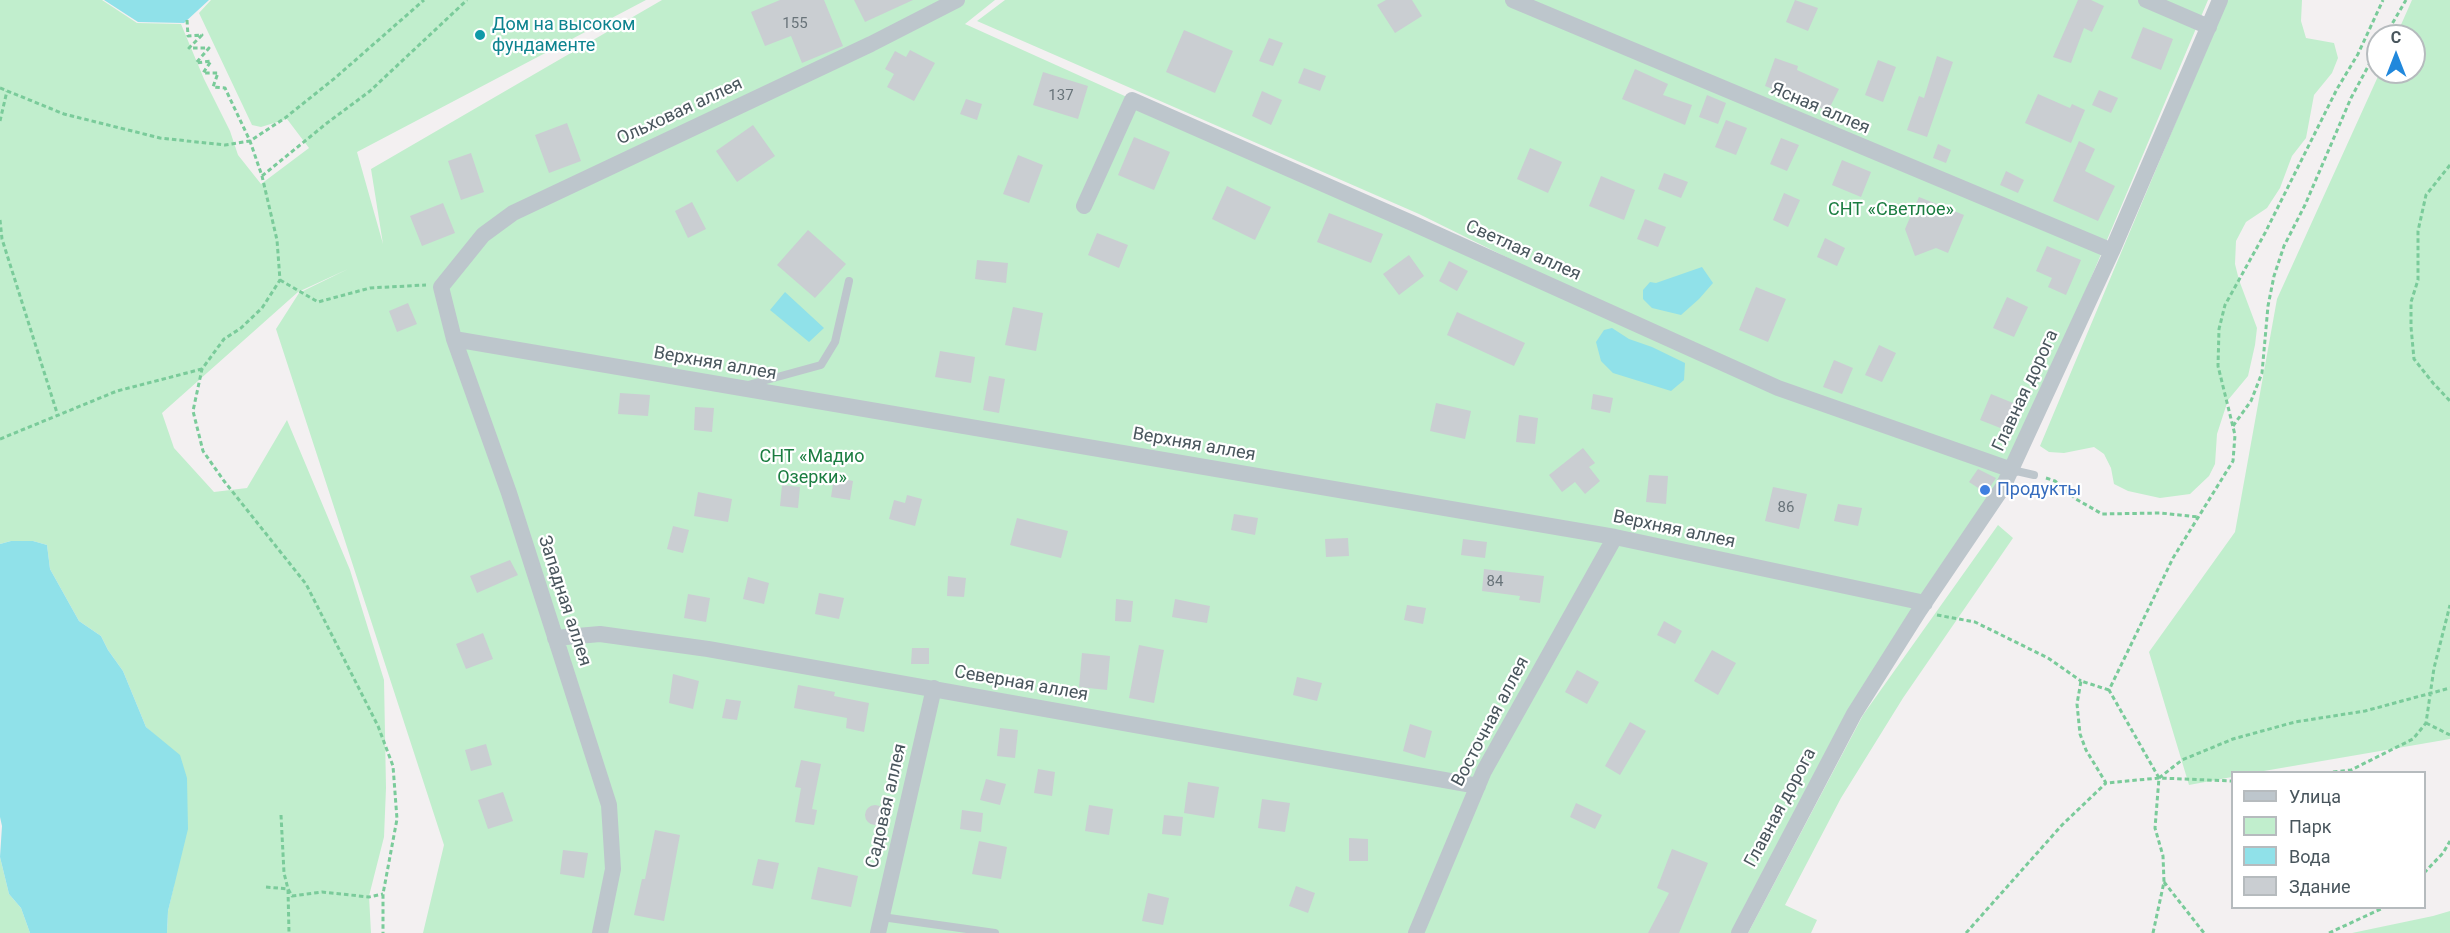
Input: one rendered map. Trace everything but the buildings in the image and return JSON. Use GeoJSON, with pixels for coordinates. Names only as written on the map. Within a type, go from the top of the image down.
{"type":"FeatureCollection","features":[{"type":"Feature","properties":{"kind":"street","name":"Ольховая аллея"},"geometry":{"type":"LineString","coordinates":[[441,287],[483,235],[513,213],[871,44],[957,0]]}},
{"type":"Feature","properties":{"kind":"street","name":"Ясная аллея"},"geometry":{"type":"LineString","coordinates":[[1513,0],[2112,251]]}},
{"type":"Feature","properties":{"kind":"street"},"geometry":{"type":"LineString","coordinates":[[2146,0],[2209,27]]}},
{"type":"Feature","properties":{"kind":"street","name":"Главная дорога"},"geometry":{"type":"LineString","coordinates":[[1739,933],[1854,714],[2012,470],[2112,251],[2220,0]]}},
{"type":"Feature","properties":{"kind":"street","name":"Светлая аллея"},"geometry":{"type":"LineString","coordinates":[[1084,206],[1132,100],[1423,227],[1778,388],[2012,470]]}},
{"type":"Feature","properties":{"kind":"street","name":"Западная аллея"},"geometry":{"type":"LineString","coordinates":[[441,287],[454,339],[509,493],[609,805],[613,869],[600,933]]}},
{"type":"Feature","properties":{"kind":"street","name":"Верхняя аллея"},"geometry":{"type":"LineString","coordinates":[[454,339],[1616,537],[1922,607]]}},
{"type":"Feature","properties":{"kind":"street","name":"Восточная аллея"},"geometry":{"type":"LineString","coordinates":[[1416,933],[1478,786],[1616,537]]}},
{"type":"Feature","properties":{"kind":"street","name":"Северная аллея"},"geometry":{"type":"LineString","coordinates":[[555,638],[600,634],[708,649],[1478,786]]}},
{"type":"Feature","properties":{"kind":"street","name":"Садовая аллея"},"geometry":{"type":"LineString","coordinates":[[880,925],[934,688]]}},
{"type":"Feature","properties":{"kind":"lane"},"geometry":{"type":"LineString","coordinates":[[739,388],[821,365],[835,342],[849,281]]}},
{"type":"Feature","properties":{"kind":"lane"},"geometry":{"type":"LineString","coordinates":[[2012,470],[2034,475]]}},
{"type":"Feature","properties":{"kind":"lane"},"geometry":{"type":"LineString","coordinates":[[880,925],[995,933]]}},
{"type":"Feature","properties":{"kind":"path"},"geometry":{"type":"LineString","coordinates":[[0,88],[63,114],[160,138],[225,145],[250,141],[285,118],[335,78],[424,0]]}},
{"type":"Feature","properties":{"kind":"path"},"geometry":{"type":"LineString","coordinates":[[262,176],[327,123],[370,92],[468,0]]}},
{"type":"Feature","properties":{"kind":"path"},"geometry":{"type":"LineString","coordinates":[[2109,690],[2173,558],[2233,461],[2235,435],[2218,366],[2219,329],[2225,305],[2265,233],[2337,89],[2358,54],[2383,0]]}},
{"type":"Feature","properties":{"kind":"path"},"geometry":{"type":"LineString","coordinates":[[2392,24],[2406,0]]}},
{"type":"Feature","properties":{"kind":"path"},"geometry":{"type":"LineString","coordinates":[[187,20],[188,36],[202,35],[189,48],[209,48],[196,63],[212,61],[203,74],[218,73],[213,87],[225,88],[250,141],[262,176],[277,240],[280,280],[262,308],[242,328],[224,339],[202,369],[193,411],[203,451],[306,584],[378,726],[393,766],[398,819],[383,894],[383,933]]}},
{"type":"Feature","properties":{"kind":"path"},"geometry":{"type":"LineString","coordinates":[[2233,426],[2251,401],[2262,373],[2268,306],[2274,276],[2284,246],[2305,205],[2351,98],[2366,70]]}},
{"type":"Feature","properties":{"kind":"path"},"geometry":{"type":"LineString","coordinates":[[0,121],[7,90]]}},
{"type":"Feature","properties":{"kind":"path"},"geometry":{"type":"LineString","coordinates":[[2450,165],[2426,195],[2418,231],[2418,280],[2411,302],[2410,327],[2414,359],[2450,401]]}},
{"type":"Feature","properties":{"kind":"path"},"geometry":{"type":"LineString","coordinates":[[0,220],[2,239],[58,416]]}},
{"type":"Feature","properties":{"kind":"path"},"geometry":{"type":"LineString","coordinates":[[280,280],[318,302],[370,288],[417,284],[441,287]]}},
{"type":"Feature","properties":{"kind":"path"},"geometry":{"type":"LineString","coordinates":[[0,439],[117,391],[202,369]]}},
{"type":"Feature","properties":{"kind":"path"},"geometry":{"type":"LineString","coordinates":[[2034,475],[2055,481],[2076,499],[2102,514],[2161,513],[2198,518]]}},
{"type":"Feature","properties":{"kind":"path"},"geometry":{"type":"LineString","coordinates":[[2342,771],[2351,770],[2413,739],[2426,723],[2434,668],[2450,605]]}},
{"type":"Feature","properties":{"kind":"path"},"geometry":{"type":"LineString","coordinates":[[1922,607],[1975,622],[2048,658],[2081,681],[2109,690],[2159,778],[2155,828],[2163,856],[2164,882],[2153,933]]}},
{"type":"Feature","properties":{"kind":"path"},"geometry":{"type":"LineString","coordinates":[[2081,681],[2077,705],[2080,734],[2086,750],[2106,783]]}},
{"type":"Feature","properties":{"kind":"path"},"geometry":{"type":"LineString","coordinates":[[2159,778],[2182,760],[2233,739],[2295,722],[2365,711],[2450,688]]}},
{"type":"Feature","properties":{"kind":"path"},"geometry":{"type":"LineString","coordinates":[[2426,723],[2450,735]]}},
{"type":"Feature","properties":{"kind":"path"},"geometry":{"type":"LineString","coordinates":[[1966,933],[2062,825],[2106,783],[2159,778],[2231,781]]}},
{"type":"Feature","properties":{"kind":"path"},"geometry":{"type":"LineString","coordinates":[[281,815],[283,864],[288,889],[289,933]]}},
{"type":"Feature","properties":{"kind":"path"},"geometry":{"type":"LineString","coordinates":[[2426,871],[2443,853],[2450,841]]}},
{"type":"Feature","properties":{"kind":"path"},"geometry":{"type":"LineString","coordinates":[[2164,882],[2204,933]]}},
{"type":"Feature","properties":{"kind":"path"},"geometry":{"type":"LineString","coordinates":[[266,887],[288,889]]}},
{"type":"Feature","properties":{"kind":"path"},"geometry":{"type":"LineString","coordinates":[[288,889],[292,896],[322,892],[369,897],[383,894]]}},
{"type":"Feature","properties":{"kind":"path"},"geometry":{"type":"LineString","coordinates":[[2329,933],[2381,909]]}},
{"type":"Feature","properties":{"kind":"green space","name":"СНТ «Мадио Озерки»"},"geometry":{"type":"Polygon","coordinates":[[[0,0],[102,0],[137,23],[181,24],[204,79],[230,131],[238,155],[261,184],[309,148],[287,119],[261,127],[252,125],[199,13],[211,0],[646,0],[357,152],[383,244],[371,169],[662,0],[995,0],[965,24],[1757,381],[1419,214],[977,21],[1005,0],[2208,0],[2003,487],[1832,762],[1745,933],[423,933],[444,845],[276,329],[299,293],[348,269],[298,292],[162,413],[174,448],[214,492],[247,488],[287,420],[350,570],[384,680],[386,788],[384,837],[369,896],[371,933],[167,933],[168,911],[174,885],[160,740],[146,727],[123,671],[101,636],[79,621],[50,569],[47,545],[33,541],[11,541],[0,544],[0,0]]]}},
{"type":"Feature","properties":{"kind":"green space"},"geometry":{"type":"Polygon","coordinates":[[[2227,0],[2302,0],[2301,21],[2306,38],[2334,43],[2338,58],[2332,73],[2314,95],[2306,138],[2292,156],[2280,188],[2267,208],[2246,222],[2236,241],[2235,264],[2257,328],[2248,376],[2228,400],[2217,434],[2215,464],[2209,476],[2190,494],[2160,498],[2128,491],[2114,484],[2111,468],[2104,454],[2094,447],[2064,453],[2049,452],[2040,446],[2227,0]]]}},
{"type":"Feature","properties":{"kind":"green space"},"geometry":{"type":"Polygon","coordinates":[[[2412,0],[2450,0],[2450,739],[2264,771],[2231,771],[2231,777],[2189,785],[2149,652],[2235,532],[2277,299],[2375,84],[2426,84],[2426,24],[2401,24],[2412,0]]]}},
{"type":"Feature","properties":{"kind":"green space"},"geometry":{"type":"Polygon","coordinates":[[[1998,525],[2013,538],[1903,698],[1841,798],[1785,905],[1817,920],[1811,933],[1748,933],[1863,715],[1998,525]]]}},
{"type":"Feature","properties":{"kind":"green space"},"geometry":{"type":"Polygon","coordinates":[[[0,857],[9,894],[21,908],[30,933],[0,933],[0,857]]]}},
{"type":"Feature","properties":{"kind":"green space"},"geometry":{"type":"Polygon","coordinates":[[[2450,911],[2450,933],[2352,933],[2433,916],[2450,911]]]}},
{"type":"Feature","properties":{"kind":"water"},"geometry":{"type":"Polygon","coordinates":[[[104,0],[209,0],[184,23],[138,22],[104,0]]]}},
{"type":"Feature","properties":{"kind":"water"},"geometry":{"type":"Polygon","coordinates":[[[1702,267],[1713,283],[1681,315],[1652,308],[1643,299],[1643,290],[1650,282],[1656,283],[1702,267]]]}},
{"type":"Feature","properties":{"kind":"water"},"geometry":{"type":"Polygon","coordinates":[[[785,292],[824,328],[809,342],[770,310],[785,292]]]}},
{"type":"Feature","properties":{"kind":"water"},"geometry":{"type":"Polygon","coordinates":[[[1612,328],[1629,339],[1685,363],[1684,380],[1671,391],[1613,373],[1601,361],[1596,342],[1604,330],[1612,328]]]}},
{"type":"Feature","properties":{"kind":"water"},"geometry":{"type":"Polygon","coordinates":[[[11,541],[33,541],[47,545],[50,569],[79,621],[101,636],[123,671],[146,727],[180,755],[187,778],[188,829],[168,911],[167,933],[30,933],[21,908],[9,894],[0,857],[2,826],[0,817],[0,544],[11,541]]]}},
{"type":"Feature","properties":{"kind":"place","name":"Дом на высоком фундаменте"},"geometry":{"type":"Point","coordinates":[480,35]}},
{"type":"Feature","properties":{"kind":"place","name":"Продукты"},"geometry":{"type":"Point","coordinates":[1985,490]}},
{"type":"Feature","properties":{"kind":"park label","name":"СНТ «Светлое»"},"geometry":{"type":"Point","coordinates":[1891,210]}}]}
